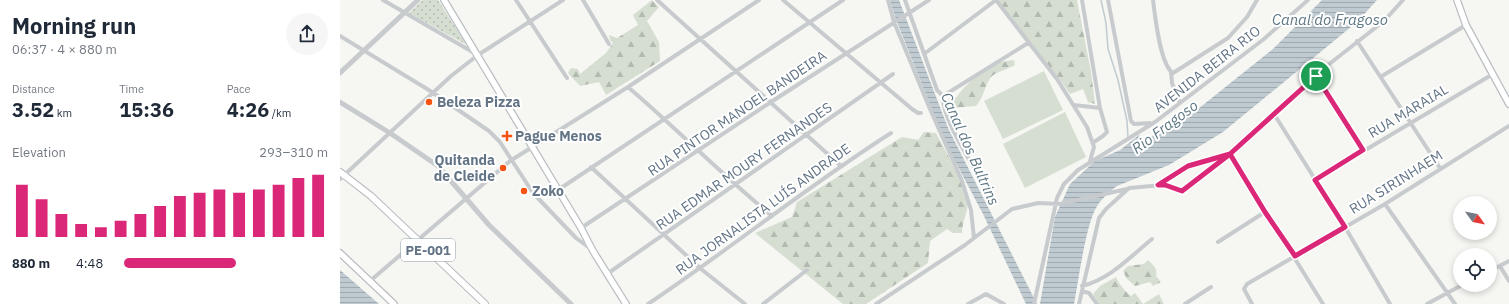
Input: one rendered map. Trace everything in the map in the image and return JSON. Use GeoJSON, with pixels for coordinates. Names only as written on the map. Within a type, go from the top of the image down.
{"type":"FeatureCollection","features":[{"type":"Feature","properties":{"kind":"main road"},"geometry":{"type":"LineString","coordinates":[[444,0],[532,148],[582,228],[593,251],[626,304]]}},
{"type":"Feature","properties":{"kind":"main road"},"geometry":{"type":"LineString","coordinates":[[1456,0],[1466,25],[1509,104]]}},
{"type":"Feature","properties":{"kind":"main road","name":"PE-001"},"geometry":{"type":"LineString","coordinates":[[342,175],[366,191],[485,304]]}},
{"type":"Feature","properties":{"kind":"main road"},"geometry":{"type":"LineString","coordinates":[[340,253],[394,304]]}},
{"type":"Feature","properties":{"kind":"street"},"geometry":{"type":"LineString","coordinates":[[383,0],[477,55]]}},
{"type":"Feature","properties":{"kind":"street"},"geometry":{"type":"LineString","coordinates":[[340,73],[418,0]]}},
{"type":"Feature","properties":{"kind":"street"},"geometry":{"type":"LineString","coordinates":[[516,0],[567,78]]}},
{"type":"Feature","properties":{"kind":"street"},"geometry":{"type":"LineString","coordinates":[[342,175],[390,133],[432,92],[477,55],[563,0]]}},
{"type":"Feature","properties":{"kind":"street"},"geometry":{"type":"LineString","coordinates":[[583,0],[609,44]]}},
{"type":"Feature","properties":{"kind":"street"},"geometry":{"type":"LineString","coordinates":[[657,0],[841,166]]}},
{"type":"Feature","properties":{"kind":"street"},"geometry":{"type":"LineString","coordinates":[[370,281],[510,161],[628,87],[759,0]]}},
{"type":"Feature","properties":{"kind":"street"},"geometry":{"type":"LineString","coordinates":[[782,0],[915,112],[921,113]]}},
{"type":"Feature","properties":{"kind":"street"},"geometry":{"type":"LineString","coordinates":[[558,190],[843,0]]}},
{"type":"Feature","properties":{"kind":"street"},"geometry":{"type":"LineString","coordinates":[[888,0],[942,137],[962,181],[971,210],[974,238]]}},
{"type":"Feature","properties":{"kind":"street"},"geometry":{"type":"LineString","coordinates":[[904,0],[907,14],[937,90],[943,96],[943,103],[947,116],[978,175],[986,182]]}},
{"type":"Feature","properties":{"kind":"street","name":"RUA PINTOR MANOEL BANDEIRA"},"geometry":{"type":"LineString","coordinates":[[582,228],[699,152],[771,102],[929,0]]}},
{"type":"Feature","properties":{"kind":"street"},"geometry":{"type":"LineString","coordinates":[[924,54],[996,0],[1057,79],[1074,104],[1094,142],[1094,151],[1089,162]]}},
{"type":"Feature","properties":{"kind":"street"},"geometry":{"type":"LineString","coordinates":[[1082,0],[1100,108],[1106,133],[1094,142]]}},
{"type":"Feature","properties":{"kind":"street","name":"AVENIDA BEIRA RIO"},"geometry":{"type":"LineString","coordinates":[[1108,0],[1132,123],[1138,125],[1155,122]]}},
{"type":"Feature","properties":{"kind":"street"},"geometry":{"type":"LineString","coordinates":[[1153,0],[1163,52],[1171,72],[1172,83],[1180,103]]}},
{"type":"Feature","properties":{"kind":"street"},"geometry":{"type":"LineString","coordinates":[[1171,72],[1176,72],[1224,42],[1248,17],[1257,0]]}},
{"type":"Feature","properties":{"kind":"street","name":"AVENIDA BEIRA RIO"},"geometry":{"type":"LineString","coordinates":[[1034,304],[1059,204],[1059,193],[1064,184],[1078,170],[1089,162],[1155,122],[1264,39],[1308,0]]}},
{"type":"Feature","properties":{"kind":"street"},"geometry":{"type":"LineString","coordinates":[[880,303],[987,229],[1012,209],[1038,203],[1059,204],[1129,188],[1165,185],[1182,191],[1230,154],[1316,76],[1357,41],[1384,21],[1403,0]]}},
{"type":"Feature","properties":{"kind":"street"},"geometry":{"type":"LineString","coordinates":[[1382,76],[1466,25]]}},
{"type":"Feature","properties":{"kind":"street"},"geometry":{"type":"LineString","coordinates":[[340,36],[432,92],[493,134],[510,161],[545,205],[576,238],[593,251]]}},
{"type":"Feature","properties":{"kind":"street"},"geometry":{"type":"LineString","coordinates":[[1357,41],[1382,76],[1440,168]]}},
{"type":"Feature","properties":{"kind":"street"},"geometry":{"type":"LineString","coordinates":[[943,96],[1028,43]]}},
{"type":"Feature","properties":{"kind":"street","name":"RUA EDMAR MOURY FERNANDES"},"geometry":{"type":"LineString","coordinates":[[607,274],[808,135],[892,74]]}},
{"type":"Feature","properties":{"kind":"street","name":"RUA MARAIAL"},"geometry":{"type":"LineString","coordinates":[[1315,180],[1411,121],[1492,74]]}},
{"type":"Feature","properties":{"kind":"street"},"geometry":{"type":"LineString","coordinates":[[1316,76],[1363,150]]}},
{"type":"Feature","properties":{"kind":"street"},"geometry":{"type":"LineString","coordinates":[[628,87],[665,118],[735,185],[772,216]]}},
{"type":"Feature","properties":{"kind":"street"},"geometry":{"type":"LineString","coordinates":[[340,102],[390,133],[438,166],[499,235],[571,304]]}},
{"type":"Feature","properties":{"kind":"street"},"geometry":{"type":"LineString","coordinates":[[1074,104],[1100,108]]}},
{"type":"Feature","properties":{"kind":"street"},"geometry":{"type":"LineString","coordinates":[[1274,114],[1345,227],[1390,304]]}},
{"type":"Feature","properties":{"kind":"street","name":"RUA SIRINHAEM"},"geometry":{"type":"LineString","coordinates":[[1252,304],[1244,288],[1247,284],[1386,204],[1440,168],[1509,126]]}},
{"type":"Feature","properties":{"kind":"street","name":"RUA JORNALISTA LUÍS ANDRADE"},"geometry":{"type":"LineString","coordinates":[[648,304],[701,268],[841,166],[892,133]]}},
{"type":"Feature","properties":{"kind":"street"},"geometry":{"type":"LineString","coordinates":[[1158,185],[1188,166],[1230,154]]}},
{"type":"Feature","properties":{"kind":"street"},"geometry":{"type":"LineString","coordinates":[[1230,154],[1265,212],[1295,256],[1323,304]]}},
{"type":"Feature","properties":{"kind":"street"},"geometry":{"type":"LineString","coordinates":[[591,167],[701,268],[745,304]]}},
{"type":"Feature","properties":{"kind":"street"},"geometry":{"type":"LineString","coordinates":[[1079,304],[1099,218],[1106,209],[1129,188]]}},
{"type":"Feature","properties":{"kind":"street"},"geometry":{"type":"LineString","coordinates":[[1386,204],[1455,304]]}},
{"type":"Feature","properties":{"kind":"street"},"geometry":{"type":"LineString","coordinates":[[1218,242],[1265,212]]}},
{"type":"Feature","properties":{"kind":"street"},"geometry":{"type":"LineString","coordinates":[[1082,288],[1107,276],[1152,239]]}},
{"type":"Feature","properties":{"kind":"street"},"geometry":{"type":"LineString","coordinates":[[1497,268],[1509,261]]}},
{"type":"Feature","properties":{"kind":"street"},"geometry":{"type":"LineString","coordinates":[[1500,266],[1509,281]]}},
{"type":"Feature","properties":{"kind":"street"},"geometry":{"type":"LineString","coordinates":[[763,304],[807,270]]}},
{"type":"Feature","properties":{"kind":"street"},"geometry":{"type":"LineString","coordinates":[[1185,304],[1211,287]]}},
{"type":"Feature","properties":{"kind":"street"},"geometry":{"type":"LineString","coordinates":[[1082,288],[1089,293],[1097,304]]}},
{"type":"Feature","properties":{"kind":"street"},"geometry":{"type":"LineString","coordinates":[[1427,304],[1453,290]]}},
{"type":"Feature","properties":{"kind":"street"},"geometry":{"type":"LineString","coordinates":[[968,304],[986,294],[1004,304]]}},
{"type":"Feature","properties":{"kind":"green space"},"geometry":{"type":"Polygon","coordinates":[[[423,0],[438,0],[467,45],[409,13],[423,0]]]}},
{"type":"Feature","properties":{"kind":"green space"},"geometry":{"type":"Polygon","coordinates":[[[652,0],[659,7],[647,21],[659,42],[660,61],[606,95],[599,82],[580,86],[568,73],[571,68],[578,69],[580,74],[606,53],[613,43],[610,40],[609,35],[617,38],[638,25],[633,15],[652,0]]]}},
{"type":"Feature","properties":{"kind":"green space"},"geometry":{"type":"Polygon","coordinates":[[[996,0],[1077,0],[1091,72],[1095,104],[1088,102],[1083,89],[1070,94],[1058,77],[1027,42],[996,0]]]}},
{"type":"Feature","properties":{"kind":"green space"},"geometry":{"type":"Polygon","coordinates":[[[1014,60],[1015,65],[992,76],[976,106],[950,108],[946,106],[945,102],[957,97],[969,83],[982,72],[1000,62],[1014,60]]]}},
{"type":"Feature","properties":{"kind":"green space"},"geometry":{"type":"Polygon","coordinates":[[[1044,71],[1063,110],[1003,139],[984,101],[1044,71]]]}},
{"type":"Feature","properties":{"kind":"green space"},"geometry":{"type":"Polygon","coordinates":[[[1065,112],[1086,157],[1025,188],[1003,144],[1065,112]]]}},
{"type":"Feature","properties":{"kind":"green space"},"geometry":{"type":"Polygon","coordinates":[[[924,132],[936,133],[967,194],[967,212],[962,233],[953,233],[947,229],[930,241],[928,263],[866,304],[843,304],[755,233],[792,217],[797,202],[902,137],[918,140],[924,132]]]}},
{"type":"Feature","properties":{"kind":"green space"},"geometry":{"type":"Polygon","coordinates":[[[1148,260],[1155,267],[1156,276],[1161,282],[1153,286],[1150,282],[1135,286],[1127,279],[1123,271],[1128,266],[1144,264],[1148,260]]]}},
{"type":"Feature","properties":{"kind":"green space"},"geometry":{"type":"Polygon","coordinates":[[[1116,277],[1120,285],[1131,296],[1135,293],[1143,304],[1099,304],[1093,294],[1100,286],[1116,277]]]}},
{"type":"Feature","properties":{"kind":"green space"},"geometry":{"type":"Polygon","coordinates":[[[1159,294],[1164,304],[1143,304],[1159,294]]]}},
{"type":"Feature","properties":{"kind":"water","name":"Canal dos Bultrins"},"geometry":{"type":"Polygon","coordinates":[[[890,0],[899,0],[948,128],[1037,304],[1026,304],[983,214],[945,142],[895,17],[890,0]]]}},
{"type":"Feature","properties":{"kind":"water","name":"Canal do Fragoso"},"geometry":{"type":"Polygon","coordinates":[[[1322,0],[1377,0],[1357,22],[1223,132],[1169,165],[1117,186],[1108,193],[1096,208],[1092,217],[1083,254],[1074,304],[1040,304],[1055,217],[1070,184],[1095,161],[1120,150],[1139,135],[1144,141],[1198,109],[1273,49],[1322,0]]]}},
{"type":"Feature","properties":{"kind":"water"},"geometry":{"type":"Polygon","coordinates":[[[340,270],[379,304],[340,304],[340,270]]]}},
{"type":"Feature","properties":{"kind":"waterway","name":"Rio Fragoso"},"geometry":{"type":"LineString","coordinates":[[1101,0],[1106,23],[1108,49],[1118,80],[1127,121],[1128,138]]}},
{"type":"Feature","properties":{"kind":"place","name":"Beleza Pizza"},"geometry":{"type":"Point","coordinates":[429,102]}},
{"type":"Feature","properties":{"kind":"place","name":"Pague Menos"},"geometry":{"type":"Point","coordinates":[507,136]}},
{"type":"Feature","properties":{"kind":"place","name":"Quitanda de Cleide"},"geometry":{"type":"Point","coordinates":[503,168]}},
{"type":"Feature","properties":{"kind":"place","name":"Zoko"},"geometry":{"type":"Point","coordinates":[524,191]}},
{"type":"Feature","properties":{"kind":"route"},"geometry":{"type":"LineString","coordinates":[[1316,76],[1230,154],[1188,166],[1158,185],[1165,185],[1182,191],[1197,182],[1230,154],[1265,212],[1295,256],[1345,227],[1315,180],[1363,150],[1316,76]]}}]}
